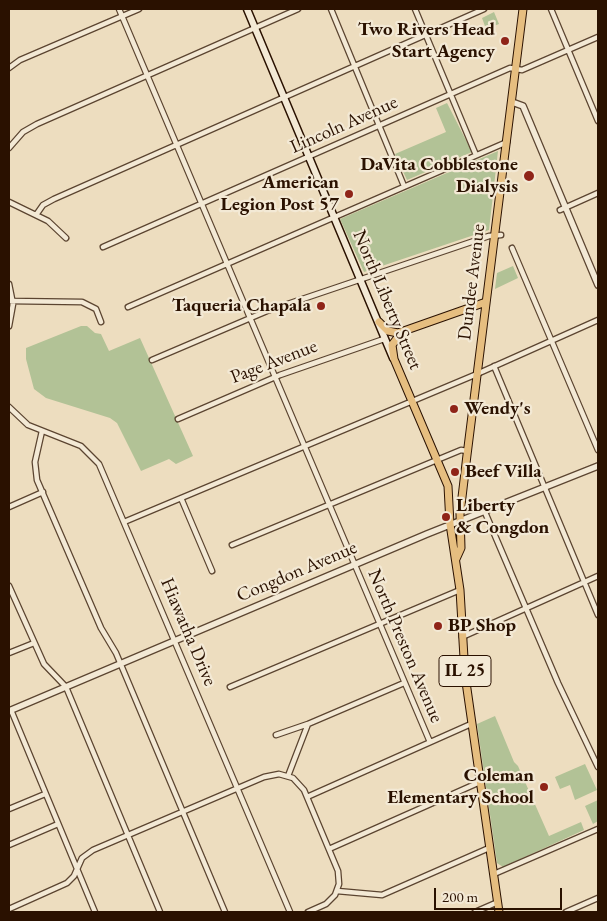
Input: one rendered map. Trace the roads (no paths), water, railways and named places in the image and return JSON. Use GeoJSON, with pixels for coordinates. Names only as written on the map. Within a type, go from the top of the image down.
{"type":"FeatureCollection","features":[{"type":"Feature","properties":{"kind":"main road","name":"North Liberty Street"},"geometry":{"type":"LineString","coordinates":[[247,9],[379,322],[384,339],[448,486],[450,524]]}},
{"type":"Feature","properties":{"kind":"main road","name":"Dundee Avenue"},"geometry":{"type":"LineString","coordinates":[[457,556],[461,548],[460,520],[467,451],[486,302],[498,235],[523,9]]}},
{"type":"Feature","properties":{"kind":"main road"},"geometry":{"type":"LineString","coordinates":[[379,322],[389,332],[402,332],[471,309],[486,302]]}},
{"type":"Feature","properties":{"kind":"main road"},"geometry":{"type":"LineString","coordinates":[[471,309],[484,320]]}},
{"type":"Feature","properties":{"kind":"main road"},"geometry":{"type":"LineString","coordinates":[[394,359],[392,345],[402,332]]}},
{"type":"Feature","properties":{"kind":"main road"},"geometry":{"type":"LineString","coordinates":[[448,486],[460,520]]}},
{"type":"Feature","properties":{"kind":"main road","name":"Dundee Avenue"},"geometry":{"type":"LineString","coordinates":[[450,524],[457,556],[462,637],[471,724],[499,912]]}},
{"type":"Feature","properties":{"kind":"street","name":"North Preston Avenue"},"geometry":{"type":"LineString","coordinates":[[120,9],[430,742]]}},
{"type":"Feature","properties":{"kind":"street"},"geometry":{"type":"LineString","coordinates":[[9,68],[25,58],[138,9]]}},
{"type":"Feature","properties":{"kind":"street"},"geometry":{"type":"LineString","coordinates":[[9,148],[31,127],[298,9]]}},
{"type":"Feature","properties":{"kind":"street"},"geometry":{"type":"LineString","coordinates":[[331,9],[404,186]]}},
{"type":"Feature","properties":{"kind":"street"},"geometry":{"type":"LineString","coordinates":[[414,9],[476,155]]}},
{"type":"Feature","properties":{"kind":"street"},"geometry":{"type":"LineString","coordinates":[[36,215],[43,205],[54,199],[484,9]]}},
{"type":"Feature","properties":{"kind":"street"},"geometry":{"type":"LineString","coordinates":[[551,9],[598,121]]}},
{"type":"Feature","properties":{"kind":"street","name":"Lincoln Avenue"},"geometry":{"type":"LineString","coordinates":[[103,247],[510,68],[522,70],[598,37]]}},
{"type":"Feature","properties":{"kind":"street"},"geometry":{"type":"LineString","coordinates":[[512,102],[523,106],[563,209],[598,285]]}},
{"type":"Feature","properties":{"kind":"street"},"geometry":{"type":"LineString","coordinates":[[128,307],[507,142]]}},
{"type":"Feature","properties":{"kind":"street"},"geometry":{"type":"LineString","coordinates":[[563,209],[598,193]]}},
{"type":"Feature","properties":{"kind":"street"},"geometry":{"type":"LineString","coordinates":[[9,202],[52,224],[66,238]]}},
{"type":"Feature","properties":{"kind":"street"},"geometry":{"type":"LineString","coordinates":[[152,360],[250,318],[489,236],[498,235]]}},
{"type":"Feature","properties":{"kind":"street"},"geometry":{"type":"LineString","coordinates":[[512,248],[598,450]]}},
{"type":"Feature","properties":{"kind":"street"},"geometry":{"type":"LineString","coordinates":[[9,284],[11,301],[9,326]]}},
{"type":"Feature","properties":{"kind":"street"},"geometry":{"type":"LineString","coordinates":[[11,301],[82,302],[96,309],[101,322]]}},
{"type":"Feature","properties":{"kind":"street"},"geometry":{"type":"LineString","coordinates":[[124,522],[477,374],[598,320]]}},
{"type":"Feature","properties":{"kind":"street","name":"Page Avenue"},"geometry":{"type":"LineString","coordinates":[[178,419],[275,376],[384,339]]}},
{"type":"Feature","properties":{"kind":"street"},"geometry":{"type":"LineString","coordinates":[[494,366],[598,615]]}},
{"type":"Feature","properties":{"kind":"street","name":"Hiawatha Drive"},"geometry":{"type":"LineString","coordinates":[[9,407],[23,422],[77,444],[91,454],[100,467],[290,912]]}},
{"type":"Feature","properties":{"kind":"street"},"geometry":{"type":"LineString","coordinates":[[42,431],[35,467],[43,492],[101,628],[120,664],[225,912]]}},
{"type":"Feature","properties":{"kind":"street"},"geometry":{"type":"LineString","coordinates":[[232,545],[462,449],[467,451]]}},
{"type":"Feature","properties":{"kind":"street","name":"Congdon Avenue"},"geometry":{"type":"LineString","coordinates":[[10,711],[450,524],[598,466]]}},
{"type":"Feature","properties":{"kind":"street"},"geometry":{"type":"LineString","coordinates":[[9,507],[43,492]]}},
{"type":"Feature","properties":{"kind":"street"},"geometry":{"type":"LineString","coordinates":[[181,498],[212,571]]}},
{"type":"Feature","properties":{"kind":"street"},"geometry":{"type":"LineString","coordinates":[[484,510],[598,767]]}},
{"type":"Feature","properties":{"kind":"street"},"geometry":{"type":"LineString","coordinates":[[462,637],[598,576]]}},
{"type":"Feature","properties":{"kind":"street"},"geometry":{"type":"LineString","coordinates":[[9,586],[46,667],[66,687],[160,912]]}},
{"type":"Feature","properties":{"kind":"street"},"geometry":{"type":"LineString","coordinates":[[230,687],[460,590]]}},
{"type":"Feature","properties":{"kind":"street"},"geometry":{"type":"LineString","coordinates":[[9,653],[34,642]]}},
{"type":"Feature","properties":{"kind":"street"},"geometry":{"type":"LineString","coordinates":[[276,735],[308,724],[404,683]]}},
{"type":"Feature","properties":{"kind":"street"},"geometry":{"type":"LineString","coordinates":[[10,711],[96,912]]}},
{"type":"Feature","properties":{"kind":"street"},"geometry":{"type":"LineString","coordinates":[[288,776],[308,724]]}},
{"type":"Feature","properties":{"kind":"street"},"geometry":{"type":"LineString","coordinates":[[307,797],[471,724]]}},
{"type":"Feature","properties":{"kind":"street"},"geometry":{"type":"LineString","coordinates":[[9,909],[65,885],[74,876],[82,858],[89,852],[270,775],[288,776],[298,783],[307,797],[338,872],[337,891],[326,904],[308,912]]}},
{"type":"Feature","properties":{"kind":"street"},"geometry":{"type":"LineString","coordinates":[[329,849],[480,782]]}},
{"type":"Feature","properties":{"kind":"street"},"geometry":{"type":"LineString","coordinates":[[9,809],[45,794]]}},
{"type":"Feature","properties":{"kind":"street"},"geometry":{"type":"LineString","coordinates":[[9,845],[58,824]]}},
{"type":"Feature","properties":{"kind":"street"},"geometry":{"type":"LineString","coordinates":[[494,874],[598,829]]}},
{"type":"Feature","properties":{"kind":"street"},"geometry":{"type":"LineString","coordinates":[[337,891],[372,895],[385,894],[490,848]]}},
{"type":"Feature","properties":{"kind":"street"},"geometry":{"type":"LineString","coordinates":[[566,912],[598,898]]}},
{"type":"Feature","properties":{"kind":"street"},"geometry":{"type":"LineString","coordinates":[[475,912],[498,902]]}},
{"type":"Feature","properties":{"kind":"place","name":"Two Rivers Head Start Agency"},"geometry":{"type":"Point","coordinates":[505,41]}},
{"type":"Feature","properties":{"kind":"place","name":"DaVita Cobblestone Dialysis"},"geometry":{"type":"Point","coordinates":[529,176]}},
{"type":"Feature","properties":{"kind":"place","name":"American Legion Post 57"},"geometry":{"type":"Point","coordinates":[349,194]}},
{"type":"Feature","properties":{"kind":"place","name":"Taqueria Chapala"},"geometry":{"type":"Point","coordinates":[321,306]}},
{"type":"Feature","properties":{"kind":"place","name":"Wendy's"},"geometry":{"type":"Point","coordinates":[454,409]}},
{"type":"Feature","properties":{"kind":"place","name":"Beef Villa"},"geometry":{"type":"Point","coordinates":[455,472]}},
{"type":"Feature","properties":{"kind":"place","name":"Liberty & Congdon"},"geometry":{"type":"Point","coordinates":[446,517]}},
{"type":"Feature","properties":{"kind":"place","name":"BP Shop"},"geometry":{"type":"Point","coordinates":[438,626]}},
{"type":"Feature","properties":{"kind":"place","name":"Coleman Elementary School"},"geometry":{"type":"Point","coordinates":[544,787]}}]}
